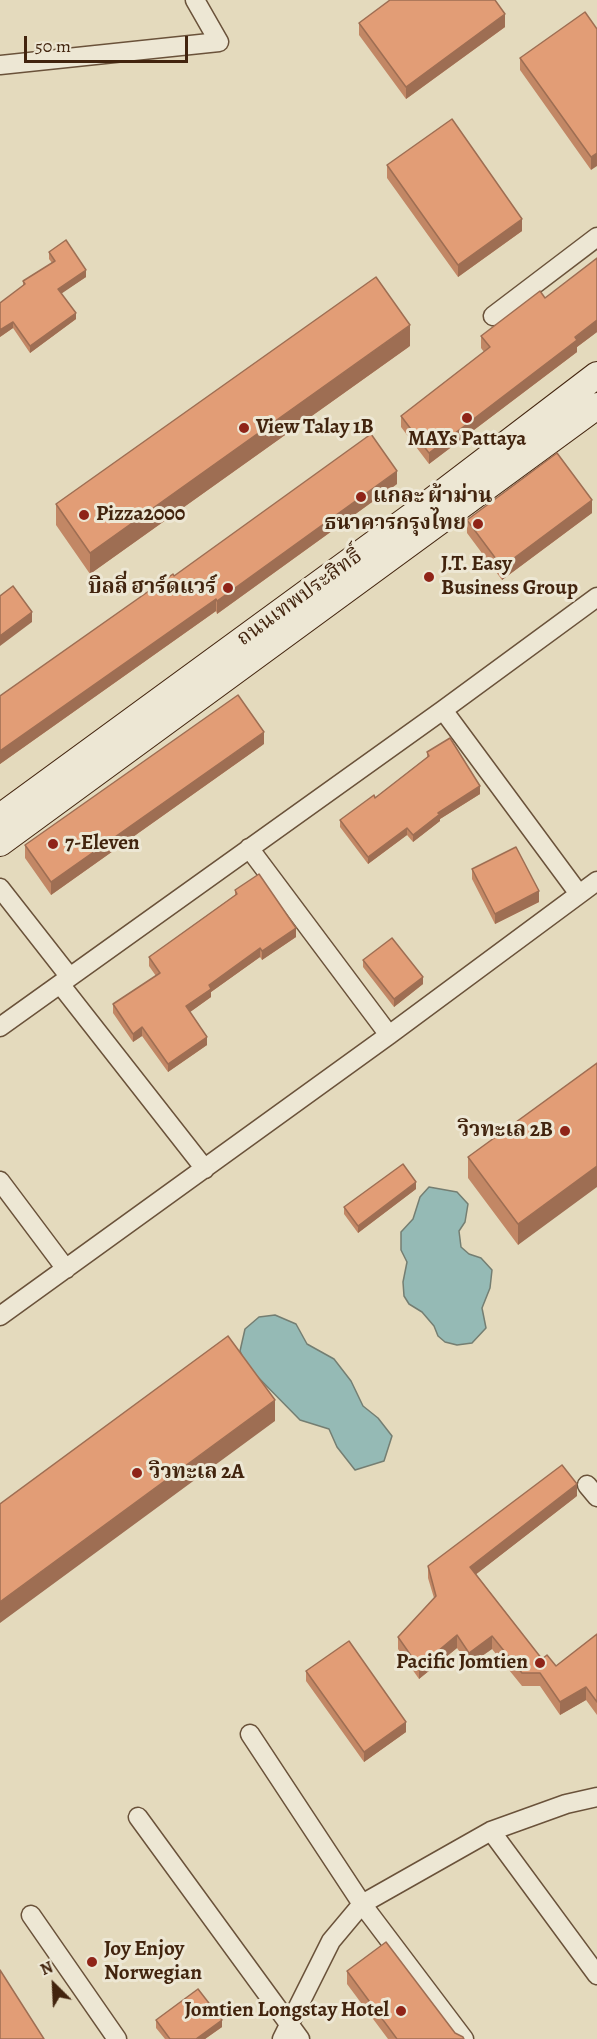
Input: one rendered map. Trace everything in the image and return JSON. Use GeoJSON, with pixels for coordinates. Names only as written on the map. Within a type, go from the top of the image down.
{"type":"FeatureCollection","features":[{"type":"Feature","properties":{"kind":"main road","name":"ถนนเทพประสิทธิ์"},"geometry":{"type":"LineString","coordinates":[[0,817],[416,513],[597,375]]}},
{"type":"Feature","properties":{"kind":"main road","name":"ถนนเทพประสิทธิ์"},"geometry":{"type":"LineString","coordinates":[[0,843],[597,406]]}},
{"type":"Feature","properties":{"kind":"street"},"geometry":{"type":"LineString","coordinates":[[0,65],[219,42],[195,0]]}},
{"type":"Feature","properties":{"kind":"street"},"geometry":{"type":"LineString","coordinates":[[493,316],[597,237]]}},
{"type":"Feature","properties":{"kind":"street"},"geometry":{"type":"LineString","coordinates":[[0,1027],[597,597]]}},
{"type":"Feature","properties":{"kind":"street"},"geometry":{"type":"LineString","coordinates":[[443,710],[579,894]]}},
{"type":"Feature","properties":{"kind":"street"},"geometry":{"type":"LineString","coordinates":[[249,848],[389,1035]]}},
{"type":"Feature","properties":{"kind":"street"},"geometry":{"type":"LineString","coordinates":[[0,1316],[389,1035],[597,881]]}},
{"type":"Feature","properties":{"kind":"street"},"geometry":{"type":"LineString","coordinates":[[0,888],[64,980],[205,1169]]}},
{"type":"Feature","properties":{"kind":"street"},"geometry":{"type":"LineString","coordinates":[[0,1181],[66,1269]]}},
{"type":"Feature","properties":{"kind":"street"},"geometry":{"type":"LineString","coordinates":[[250,1734],[362,1905],[464,2039]]}},
{"type":"Feature","properties":{"kind":"street"},"geometry":{"type":"LineString","coordinates":[[286,2031],[331,1941],[362,1905],[491,1831],[566,1804],[597,1797]]}},
{"type":"Feature","properties":{"kind":"street"},"geometry":{"type":"LineString","coordinates":[[138,1816],[286,2031],[300,2039]]}},
{"type":"Feature","properties":{"kind":"street"},"geometry":{"type":"LineString","coordinates":[[491,1831],[597,1975]]}},
{"type":"Feature","properties":{"kind":"street"},"geometry":{"type":"LineString","coordinates":[[31,1915],[114,2038]]}},
{"type":"Feature","properties":{"kind":"water"},"geometry":{"type":"Polygon","coordinates":[[[429,1187],[457,1192],[468,1204],[465,1222],[459,1231],[461,1247],[469,1254],[481,1258],[492,1270],[490,1288],[482,1308],[486,1328],[472,1343],[457,1345],[445,1342],[438,1336],[434,1326],[422,1312],[409,1304],[404,1296],[403,1282],[407,1262],[401,1250],[401,1232],[413,1219],[420,1197],[429,1187]]]}},
{"type":"Feature","properties":{"kind":"water"},"geometry":{"type":"Polygon","coordinates":[[[275,1315],[296,1324],[307,1344],[334,1359],[351,1381],[363,1406],[378,1418],[392,1436],[384,1461],[355,1470],[337,1447],[329,1429],[300,1420],[246,1365],[240,1351],[245,1329],[259,1317],[275,1315]]]}},
{"type":"Feature","properties":{"kind":"building"},"geometry":{"type":"Polygon","coordinates":[[[390,0],[495,0],[505,14],[406,87],[359,23],[390,0]]]}},
{"type":"Feature","properties":{"kind":"building"},"geometry":{"type":"Polygon","coordinates":[[[585,12],[597,29],[597,153],[591,157],[520,58],[585,12]]]}},
{"type":"Feature","properties":{"kind":"building"},"geometry":{"type":"Polygon","coordinates":[[[452,119],[522,219],[458,265],[387,165],[452,119]]]}},
{"type":"Feature","properties":{"kind":"building"},"geometry":{"type":"Polygon","coordinates":[[[66,240],[86,270],[58,289],[76,313],[30,346],[13,322],[0,330],[0,303],[25,284],[23,281],[55,261],[49,252],[66,240]]]}},
{"type":"Feature","properties":{"kind":"building"},"geometry":{"type":"Polygon","coordinates":[[[597,258],[597,320],[575,337],[577,340],[429,453],[401,416],[490,347],[481,336],[540,291],[545,298],[597,258]]]}},
{"type":"Feature","properties":{"kind":"building","name":"View Talay 1B"},"geometry":{"type":"Polygon","coordinates":[[[376,277],[410,325],[90,553],[56,504],[376,277]]]}},
{"type":"Feature","properties":{"kind":"building"},"geometry":{"type":"Polygon","coordinates":[[[371,434],[397,471],[217,601],[216,599],[0,751],[0,696],[173,574],[174,576],[371,434]]]}},
{"type":"Feature","properties":{"kind":"building"},"geometry":{"type":"Polygon","coordinates":[[[557,453],[592,500],[502,567],[467,520],[557,453]]]}},
{"type":"Feature","properties":{"kind":"building"},"geometry":{"type":"Polygon","coordinates":[[[13,586],[32,612],[0,636],[0,596],[13,586]]]}},
{"type":"Feature","properties":{"kind":"building"},"geometry":{"type":"Polygon","coordinates":[[[238,695],[264,732],[51,882],[25,845],[238,695]]]}},
{"type":"Feature","properties":{"kind":"building"},"geometry":{"type":"Polygon","coordinates":[[[450,738],[480,786],[438,813],[440,814],[413,835],[407,828],[368,857],[340,820],[374,795],[375,798],[429,756],[427,752],[450,738]]]}},
{"type":"Feature","properties":{"kind":"building"},"geometry":{"type":"Polygon","coordinates":[[[516,847],[539,891],[495,914],[472,869],[516,847]]]}},
{"type":"Feature","properties":{"kind":"building"},"geometry":{"type":"Polygon","coordinates":[[[259,874],[296,928],[262,951],[260,948],[209,985],[211,989],[186,1006],[207,1037],[168,1064],[142,1027],[133,1034],[113,1004],[160,973],[149,957],[237,894],[235,890],[259,874]]]}},
{"type":"Feature","properties":{"kind":"building"},"geometry":{"type":"Polygon","coordinates":[[[392,938],[423,977],[394,999],[363,960],[392,938]]]}},
{"type":"Feature","properties":{"kind":"building","name":"วิวทะเล 2B"},"geometry":{"type":"Polygon","coordinates":[[[597,1063],[597,1166],[518,1224],[468,1157],[597,1063]]]}},
{"type":"Feature","properties":{"kind":"building"},"geometry":{"type":"Polygon","coordinates":[[[403,1164],[416,1182],[358,1226],[344,1207],[403,1164]]]}},
{"type":"Feature","properties":{"kind":"building","name":"วิวทะเล 2A"},"geometry":{"type":"Polygon","coordinates":[[[228,1336],[275,1400],[0,1602],[0,1504],[228,1336]]]}},
{"type":"Feature","properties":{"kind":"building"},"geometry":{"type":"Polygon","coordinates":[[[562,1465],[577,1484],[470,1567],[542,1659],[547,1655],[556,1666],[597,1634],[597,1702],[586,1687],[560,1702],[540,1673],[522,1673],[492,1636],[469,1653],[457,1635],[419,1667],[398,1637],[436,1596],[428,1566],[562,1465]]]}},
{"type":"Feature","properties":{"kind":"building"},"geometry":{"type":"Polygon","coordinates":[[[349,1641],[406,1722],[364,1752],[306,1671],[349,1641]]]}},
{"type":"Feature","properties":{"kind":"building","name":"Jomtien Longstay Hotel"},"geometry":{"type":"Polygon","coordinates":[[[386,1942],[455,2033],[464,2039],[397,2039],[347,1971],[386,1942]]]}},
{"type":"Feature","properties":{"kind":"building"},"geometry":{"type":"Polygon","coordinates":[[[0,1970],[44,2039],[0,2039],[0,1970]]]}},
{"type":"Feature","properties":{"kind":"building"},"geometry":{"type":"Polygon","coordinates":[[[198,1989],[222,2020],[196,2039],[170,2039],[156,2020],[198,1989]]]}},
{"type":"Feature","properties":{"kind":"place","name":"MAYs Pattaya"},"geometry":{"type":"Point","coordinates":[467,418]}},
{"type":"Feature","properties":{"kind":"place","name":"View Talay 1B"},"geometry":{"type":"Point","coordinates":[244,428]}},
{"type":"Feature","properties":{"kind":"place","name":"แกละ ผ้าม่าน"},"geometry":{"type":"Point","coordinates":[361,497]}},
{"type":"Feature","properties":{"kind":"place","name":"Pizza2000"},"geometry":{"type":"Point","coordinates":[84,515]}},
{"type":"Feature","properties":{"kind":"place","name":"ธนาคารกรุงไทย"},"geometry":{"type":"Point","coordinates":[478,524]}},
{"type":"Feature","properties":{"kind":"place","name":"J.T. Easy Business Group"},"geometry":{"type":"Point","coordinates":[429,577]}},
{"type":"Feature","properties":{"kind":"place","name":"บิลลี่ ฮาร์ดแวร์"},"geometry":{"type":"Point","coordinates":[228,588]}},
{"type":"Feature","properties":{"kind":"place","name":"7-Eleven"},"geometry":{"type":"Point","coordinates":[53,844]}},
{"type":"Feature","properties":{"kind":"place","name":"วิวทะเล 2B"},"geometry":{"type":"Point","coordinates":[565,1131]}},
{"type":"Feature","properties":{"kind":"place","name":"วิวทะเล 2A"},"geometry":{"type":"Point","coordinates":[137,1473]}},
{"type":"Feature","properties":{"kind":"place","name":"Pacific Jomtien"},"geometry":{"type":"Point","coordinates":[540,1663]}},
{"type":"Feature","properties":{"kind":"place","name":"Joy Enjoy Norwegian"},"geometry":{"type":"Point","coordinates":[92,1962]}},
{"type":"Feature","properties":{"kind":"place","name":"Jomtien Longstay Hotel"},"geometry":{"type":"Point","coordinates":[401,2011]}}]}
